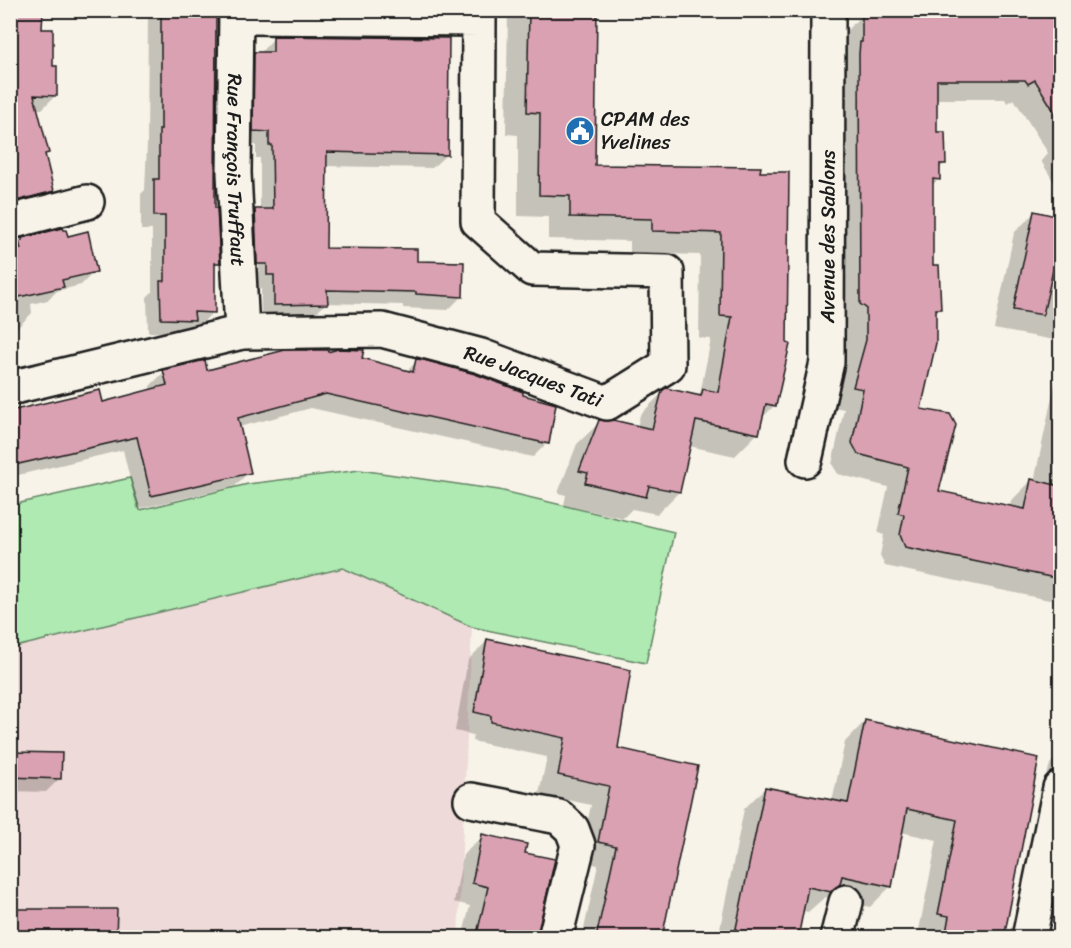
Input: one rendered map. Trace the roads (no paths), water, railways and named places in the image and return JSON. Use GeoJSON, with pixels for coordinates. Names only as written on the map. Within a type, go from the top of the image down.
{"type":"FeatureCollection","features":[{"type":"Feature","properties":{"kind":"street","name":"Avenue des Sablons"},"geometry":{"type":"LineString","coordinates":[[805,460],[827,362],[828,10]]}},
{"type":"Feature","properties":{"kind":"street","name":"Rue Jacques Tati"},"geometry":{"type":"LineString","coordinates":[[10,388],[242,332],[382,330],[481,356],[607,403],[668,364],[667,272],[532,269],[478,221],[479,19],[236,14]]}},
{"type":"Feature","properties":{"kind":"street","name":"Rue François Truffaut"},"geometry":{"type":"LineString","coordinates":[[236,14],[234,173],[242,332]]}},
{"type":"Feature","properties":{"kind":"street"},"geometry":{"type":"LineString","coordinates":[[10,222],[87,202]]}},
{"type":"Feature","properties":{"kind":"street"},"geometry":{"type":"LineString","coordinates":[[1035,936],[1060,788]]}},
{"type":"Feature","properties":{"kind":"street"},"geometry":{"type":"LineString","coordinates":[[471,800],[559,817],[572,829],[578,845],[555,938]]}},
{"type":"Feature","properties":{"kind":"street"},"geometry":{"type":"LineString","coordinates":[[837,938],[846,902]]}},
{"type":"Feature","properties":{"kind":"place","name":"CPAM des Yvelines"},"geometry":{"type":"Point","coordinates":[580,131]}}]}
